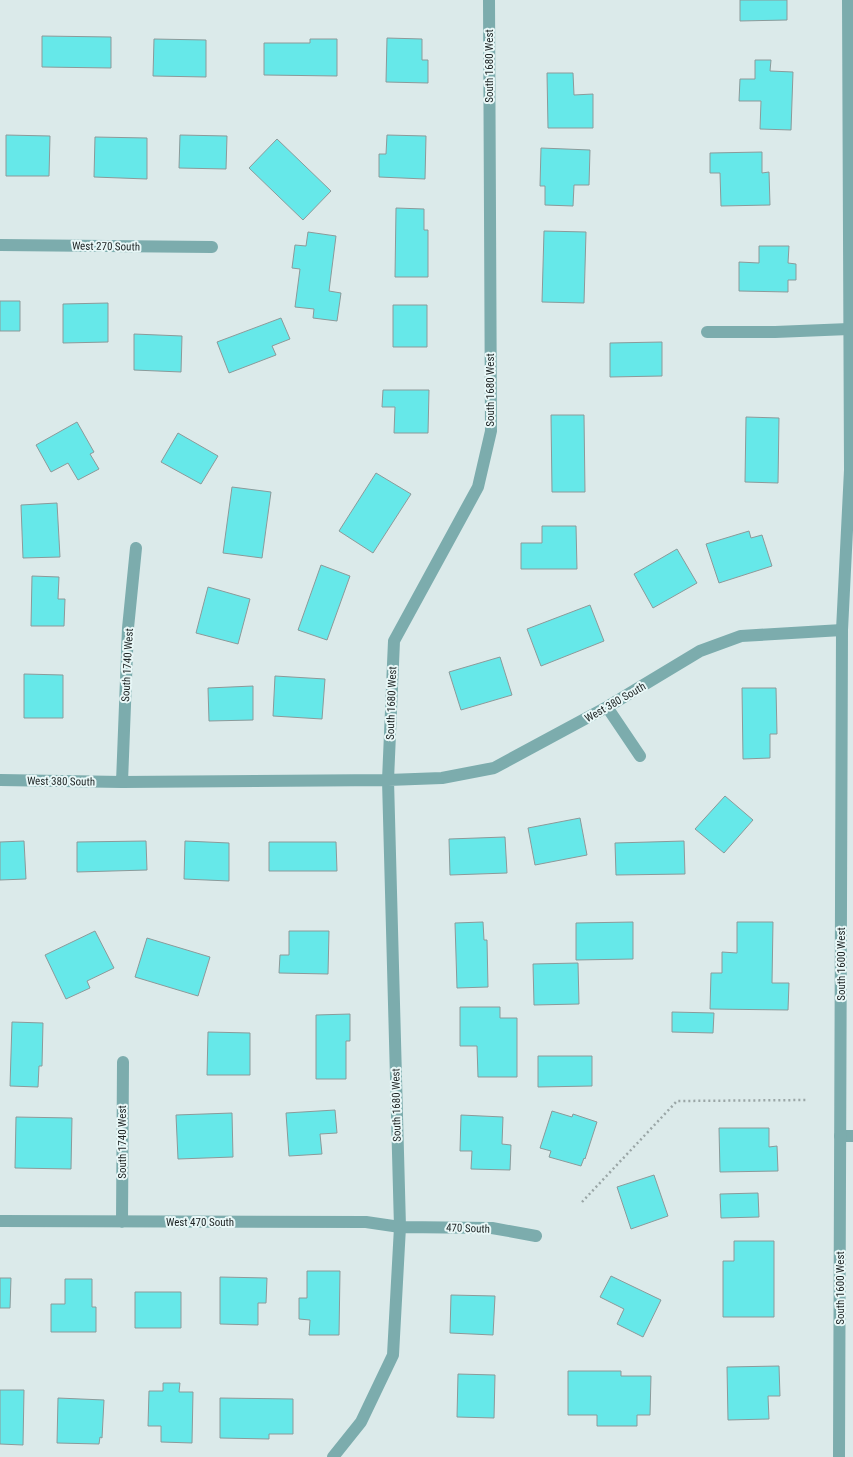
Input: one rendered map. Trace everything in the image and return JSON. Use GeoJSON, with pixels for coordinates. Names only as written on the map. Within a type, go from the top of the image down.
{"type":"FeatureCollection","features":[{"type":"Feature","properties":{"kind":"street","name":"South 1680 West"},"geometry":{"type":"LineString","coordinates":[[333,1457],[361,1422],[393,1355],[400,1227],[388,780],[394,640],[478,487],[491,431],[488,0]]}},
{"type":"Feature","properties":{"kind":"street","name":"South 1600 West"},"geometry":{"type":"LineString","coordinates":[[839,1457],[842,630],[850,470],[849,329],[851,13],[848,0]]}},
{"type":"Feature","properties":{"kind":"street","name":"West 270 South"},"geometry":{"type":"LineString","coordinates":[[0,245],[212,247]]}},
{"type":"Feature","properties":{"kind":"street"},"geometry":{"type":"LineString","coordinates":[[706,332],[775,332],[849,329]]}},
{"type":"Feature","properties":{"kind":"street","name":"South 1740 West"},"geometry":{"type":"LineString","coordinates":[[122,782],[128,628],[136,548]]}},
{"type":"Feature","properties":{"kind":"street","name":"West 380 South"},"geometry":{"type":"LineString","coordinates":[[388,780],[442,778],[494,768],[607,708],[700,652],[741,636],[842,630]]}},
{"type":"Feature","properties":{"kind":"street"},"geometry":{"type":"LineString","coordinates":[[607,708],[640,756]]}},
{"type":"Feature","properties":{"kind":"street","name":"West 380 South"},"geometry":{"type":"LineString","coordinates":[[0,780],[122,782]]}},
{"type":"Feature","properties":{"kind":"street"},"geometry":{"type":"LineString","coordinates":[[122,782],[388,780]]}},
{"type":"Feature","properties":{"kind":"street","name":"South 1740 West"},"geometry":{"type":"LineString","coordinates":[[122,1222],[123,1062]]}},
{"type":"Feature","properties":{"kind":"street"},"geometry":{"type":"LineString","coordinates":[[840,1136],[853,1136]]}},
{"type":"Feature","properties":{"kind":"street","name":"West 470 South"},"geometry":{"type":"LineString","coordinates":[[0,1221],[366,1222],[400,1227]]}},
{"type":"Feature","properties":{"kind":"street","name":"470 South"},"geometry":{"type":"LineString","coordinates":[[400,1227],[492,1228],[536,1236]]}},
{"type":"Feature","properties":{"kind":"path"},"geometry":{"type":"LineString","coordinates":[[582,1202],[677,1101],[808,1100]]}},
{"type":"Feature","properties":{"kind":"building"},"geometry":{"type":"Polygon","coordinates":[[[740,0],[787,0],[787,20],[740,21],[740,0]]]}},
{"type":"Feature","properties":{"kind":"building"},"geometry":{"type":"Polygon","coordinates":[[[42,36],[111,37],[111,68],[42,67],[42,36]]]}},
{"type":"Feature","properties":{"kind":"building"},"geometry":{"type":"Polygon","coordinates":[[[387,38],[422,39],[422,60],[428,60],[428,83],[386,82],[387,38]]]}},
{"type":"Feature","properties":{"kind":"building"},"geometry":{"type":"Polygon","coordinates":[[[154,39],[206,40],[206,77],[153,76],[154,39]]]}},
{"type":"Feature","properties":{"kind":"building"},"geometry":{"type":"Polygon","coordinates":[[[310,39],[337,39],[337,76],[264,75],[264,43],[310,43],[310,39]]]}},
{"type":"Feature","properties":{"kind":"building"},"geometry":{"type":"Polygon","coordinates":[[[755,60],[771,60],[770,71],[793,72],[791,130],[760,129],[761,101],[739,101],[740,79],[755,79],[755,60]]]}},
{"type":"Feature","properties":{"kind":"building"},"geometry":{"type":"Polygon","coordinates":[[[547,73],[573,73],[574,95],[593,94],[593,128],[548,128],[547,73]]]}},
{"type":"Feature","properties":{"kind":"building"},"geometry":{"type":"Polygon","coordinates":[[[6,135],[50,136],[49,176],[6,176],[6,135]]]}},
{"type":"Feature","properties":{"kind":"building"},"geometry":{"type":"Polygon","coordinates":[[[180,135],[227,136],[226,169],[179,168],[180,135]]]}},
{"type":"Feature","properties":{"kind":"building"},"geometry":{"type":"Polygon","coordinates":[[[387,135],[426,136],[425,179],[379,177],[379,154],[386,154],[387,135]]]}},
{"type":"Feature","properties":{"kind":"building"},"geometry":{"type":"Polygon","coordinates":[[[95,137],[147,138],[147,179],[94,177],[95,137]]]}},
{"type":"Feature","properties":{"kind":"building"},"geometry":{"type":"Polygon","coordinates":[[[277,139],[331,191],[303,220],[249,168],[277,139]]]}},
{"type":"Feature","properties":{"kind":"building"},"geometry":{"type":"Polygon","coordinates":[[[541,148],[590,150],[589,185],[574,185],[573,206],[545,205],[545,186],[540,186],[541,148]]]}},
{"type":"Feature","properties":{"kind":"building"},"geometry":{"type":"Polygon","coordinates":[[[762,152],[762,173],[769,172],[770,205],[721,206],[720,173],[710,173],[710,153],[762,152]]]}},
{"type":"Feature","properties":{"kind":"building"},"geometry":{"type":"Polygon","coordinates":[[[396,208],[424,209],[424,230],[428,230],[428,277],[395,277],[396,208]]]}},
{"type":"Feature","properties":{"kind":"building"},"geometry":{"type":"Polygon","coordinates":[[[544,231],[586,232],[584,303],[542,302],[544,231]]]}},
{"type":"Feature","properties":{"kind":"building"},"geometry":{"type":"Polygon","coordinates":[[[308,232],[336,236],[329,291],[341,293],[337,321],[313,318],[314,309],[295,307],[300,269],[292,268],[295,245],[306,246],[308,232]]]}},
{"type":"Feature","properties":{"kind":"building"},"geometry":{"type":"Polygon","coordinates":[[[759,246],[789,246],[788,263],[796,264],[796,280],[788,280],[788,292],[739,291],[739,262],[759,263],[759,246]]]}},
{"type":"Feature","properties":{"kind":"building"},"geometry":{"type":"Polygon","coordinates":[[[0,301],[20,301],[20,331],[0,331],[0,301]]]}},
{"type":"Feature","properties":{"kind":"building"},"geometry":{"type":"Polygon","coordinates":[[[108,303],[108,342],[63,343],[63,304],[108,303]]]}},
{"type":"Feature","properties":{"kind":"building"},"geometry":{"type":"Polygon","coordinates":[[[393,305],[427,305],[427,347],[393,347],[393,305]]]}},
{"type":"Feature","properties":{"kind":"building"},"geometry":{"type":"Polygon","coordinates":[[[281,318],[290,339],[272,346],[276,355],[229,373],[217,342],[281,318]]]}},
{"type":"Feature","properties":{"kind":"building"},"geometry":{"type":"Polygon","coordinates":[[[134,334],[182,336],[181,372],[134,370],[134,334]]]}},
{"type":"Feature","properties":{"kind":"building"},"geometry":{"type":"Polygon","coordinates":[[[662,342],[662,376],[610,377],[610,343],[662,342]]]}},
{"type":"Feature","properties":{"kind":"building"},"geometry":{"type":"Polygon","coordinates":[[[383,390],[429,390],[428,433],[394,433],[395,407],[382,407],[383,390]]]}},
{"type":"Feature","properties":{"kind":"building"},"geometry":{"type":"Polygon","coordinates":[[[551,415],[584,415],[585,492],[552,492],[551,415]]]}},
{"type":"Feature","properties":{"kind":"building"},"geometry":{"type":"Polygon","coordinates":[[[746,417],[779,418],[778,483],[745,482],[746,417]]]}},
{"type":"Feature","properties":{"kind":"building"},"geometry":{"type":"Polygon","coordinates":[[[77,422],[94,452],[90,454],[99,469],[78,480],[68,463],[51,472],[36,445],[77,422]]]}},
{"type":"Feature","properties":{"kind":"building"},"geometry":{"type":"Polygon","coordinates":[[[178,433],[218,456],[201,484],[161,462],[178,433]]]}},
{"type":"Feature","properties":{"kind":"building"},"geometry":{"type":"Polygon","coordinates":[[[376,473],[411,494],[373,553],[339,531],[376,473]]]}},
{"type":"Feature","properties":{"kind":"building"},"geometry":{"type":"Polygon","coordinates":[[[232,487],[271,492],[262,558],[223,553],[232,487]]]}},
{"type":"Feature","properties":{"kind":"building"},"geometry":{"type":"Polygon","coordinates":[[[57,503],[60,557],[23,558],[21,505],[57,503]]]}},
{"type":"Feature","properties":{"kind":"building"},"geometry":{"type":"Polygon","coordinates":[[[542,526],[576,526],[577,569],[521,569],[521,543],[542,543],[542,526]]]}},
{"type":"Feature","properties":{"kind":"building"},"geometry":{"type":"Polygon","coordinates":[[[749,531],[751,538],[762,535],[772,566],[719,583],[706,544],[749,531]]]}},
{"type":"Feature","properties":{"kind":"building"},"geometry":{"type":"Polygon","coordinates":[[[677,549],[697,583],[653,608],[634,574],[677,549]]]}},
{"type":"Feature","properties":{"kind":"building"},"geometry":{"type":"Polygon","coordinates":[[[321,565],[350,576],[327,640],[298,630],[321,565]]]}},
{"type":"Feature","properties":{"kind":"building"},"geometry":{"type":"Polygon","coordinates":[[[32,576],[59,577],[58,599],[65,599],[64,626],[31,626],[32,576]]]}},
{"type":"Feature","properties":{"kind":"building"},"geometry":{"type":"Polygon","coordinates":[[[208,587],[250,599],[238,644],[196,633],[208,587]]]}},
{"type":"Feature","properties":{"kind":"building"},"geometry":{"type":"Polygon","coordinates":[[[590,605],[604,641],[541,666],[527,629],[590,605]]]}},
{"type":"Feature","properties":{"kind":"building"},"geometry":{"type":"Polygon","coordinates":[[[500,657],[512,695],[461,710],[449,672],[500,657]]]}},
{"type":"Feature","properties":{"kind":"building"},"geometry":{"type":"Polygon","coordinates":[[[24,674],[63,675],[63,718],[24,718],[24,674]]]}},
{"type":"Feature","properties":{"kind":"building"},"geometry":{"type":"Polygon","coordinates":[[[275,676],[325,679],[322,719],[273,716],[275,676]]]}},
{"type":"Feature","properties":{"kind":"building"},"geometry":{"type":"Polygon","coordinates":[[[253,686],[253,720],[209,721],[208,688],[253,686]]]}},
{"type":"Feature","properties":{"kind":"building"},"geometry":{"type":"Polygon","coordinates":[[[742,688],[776,688],[777,734],[770,734],[770,758],[743,759],[742,688]]]}},
{"type":"Feature","properties":{"kind":"building"},"geometry":{"type":"Polygon","coordinates":[[[725,796],[753,820],[724,853],[695,829],[725,796]]]}},
{"type":"Feature","properties":{"kind":"building"},"geometry":{"type":"Polygon","coordinates":[[[580,818],[587,855],[535,865],[528,828],[580,818]]]}},
{"type":"Feature","properties":{"kind":"building"},"geometry":{"type":"Polygon","coordinates":[[[505,837],[507,873],[450,875],[449,839],[505,837]]]}},
{"type":"Feature","properties":{"kind":"building"},"geometry":{"type":"Polygon","coordinates":[[[24,841],[26,879],[0,880],[0,842],[24,841]]]}},
{"type":"Feature","properties":{"kind":"building"},"geometry":{"type":"Polygon","coordinates":[[[146,841],[147,870],[77,872],[77,842],[146,841]]]}},
{"type":"Feature","properties":{"kind":"building"},"geometry":{"type":"Polygon","coordinates":[[[185,841],[229,843],[229,881],[184,879],[185,841]]]}},
{"type":"Feature","properties":{"kind":"building"},"geometry":{"type":"Polygon","coordinates":[[[684,841],[685,874],[616,875],[615,843],[684,841]]]}},
{"type":"Feature","properties":{"kind":"building"},"geometry":{"type":"Polygon","coordinates":[[[269,842],[336,842],[337,871],[269,871],[269,842]]]}},
{"type":"Feature","properties":{"kind":"building"},"geometry":{"type":"Polygon","coordinates":[[[483,922],[484,940],[487,940],[488,987],[457,988],[455,923],[483,922]]]}},
{"type":"Feature","properties":{"kind":"building"},"geometry":{"type":"Polygon","coordinates":[[[633,922],[633,959],[576,960],[576,923],[633,922]]]}},
{"type":"Feature","properties":{"kind":"building"},"geometry":{"type":"Polygon","coordinates":[[[737,922],[773,922],[772,983],[789,983],[788,1010],[710,1009],[711,973],[722,973],[722,952],[737,953],[737,922]]]}},
{"type":"Feature","properties":{"kind":"building"},"geometry":{"type":"Polygon","coordinates":[[[95,931],[114,968],[87,981],[90,988],[66,999],[45,955],[95,931]]]}},
{"type":"Feature","properties":{"kind":"building"},"geometry":{"type":"Polygon","coordinates":[[[289,931],[329,931],[328,974],[279,973],[280,955],[289,955],[289,931]]]}},
{"type":"Feature","properties":{"kind":"building"},"geometry":{"type":"Polygon","coordinates":[[[147,938],[210,957],[198,996],[135,977],[147,938]]]}},
{"type":"Feature","properties":{"kind":"building"},"geometry":{"type":"Polygon","coordinates":[[[578,963],[579,1004],[534,1005],[533,964],[578,963]]]}},
{"type":"Feature","properties":{"kind":"building"},"geometry":{"type":"Polygon","coordinates":[[[460,1007],[500,1007],[500,1018],[517,1018],[517,1077],[478,1077],[477,1046],[460,1046],[460,1007]]]}},
{"type":"Feature","properties":{"kind":"building"},"geometry":{"type":"Polygon","coordinates":[[[672,1012],[714,1013],[713,1033],[672,1032],[672,1012]]]}},
{"type":"Feature","properties":{"kind":"building"},"geometry":{"type":"Polygon","coordinates":[[[350,1014],[350,1041],[346,1041],[346,1079],[316,1079],[316,1015],[350,1014]]]}},
{"type":"Feature","properties":{"kind":"building"},"geometry":{"type":"Polygon","coordinates":[[[12,1022],[43,1023],[42,1066],[39,1066],[38,1087],[10,1086],[12,1022]]]}},
{"type":"Feature","properties":{"kind":"building"},"geometry":{"type":"Polygon","coordinates":[[[208,1032],[250,1033],[250,1075],[207,1075],[208,1032]]]}},
{"type":"Feature","properties":{"kind":"building"},"geometry":{"type":"Polygon","coordinates":[[[538,1056],[592,1056],[592,1086],[538,1087],[538,1056]]]}},
{"type":"Feature","properties":{"kind":"building"},"geometry":{"type":"Polygon","coordinates":[[[335,1110],[337,1133],[320,1134],[322,1154],[289,1156],[286,1113],[335,1110]]]}},
{"type":"Feature","properties":{"kind":"building"},"geometry":{"type":"Polygon","coordinates":[[[552,1111],[572,1117],[573,1114],[597,1122],[585,1159],[584,1158],[581,1166],[549,1157],[551,1151],[540,1148],[552,1111]]]}},
{"type":"Feature","properties":{"kind":"building"},"geometry":{"type":"Polygon","coordinates":[[[232,1113],[233,1157],[178,1159],[176,1115],[232,1113]]]}},
{"type":"Feature","properties":{"kind":"building"},"geometry":{"type":"Polygon","coordinates":[[[461,1115],[503,1117],[502,1144],[511,1145],[510,1170],[471,1169],[472,1151],[460,1151],[461,1115]]]}},
{"type":"Feature","properties":{"kind":"building"},"geometry":{"type":"Polygon","coordinates":[[[16,1117],[72,1118],[71,1169],[15,1168],[16,1117]]]}},
{"type":"Feature","properties":{"kind":"building"},"geometry":{"type":"Polygon","coordinates":[[[719,1128],[769,1128],[769,1147],[777,1146],[778,1171],[720,1172],[719,1128]]]}},
{"type":"Feature","properties":{"kind":"building"},"geometry":{"type":"Polygon","coordinates":[[[654,1175],[668,1216],[631,1229],[617,1187],[654,1175]]]}},
{"type":"Feature","properties":{"kind":"building"},"geometry":{"type":"Polygon","coordinates":[[[758,1193],[759,1217],[721,1218],[720,1194],[758,1193]]]}},
{"type":"Feature","properties":{"kind":"building"},"geometry":{"type":"Polygon","coordinates":[[[734,1241],[774,1241],[774,1317],[723,1317],[723,1261],[734,1261],[734,1241]]]}},
{"type":"Feature","properties":{"kind":"building"},"geometry":{"type":"Polygon","coordinates":[[[307,1271],[340,1271],[339,1335],[309,1335],[310,1320],[299,1319],[299,1298],[307,1298],[307,1271]]]}},
{"type":"Feature","properties":{"kind":"building"},"geometry":{"type":"Polygon","coordinates":[[[611,1276],[661,1300],[643,1337],[617,1324],[624,1309],[600,1297],[611,1276]]]}},
{"type":"Feature","properties":{"kind":"building"},"geometry":{"type":"Polygon","coordinates":[[[220,1277],[267,1278],[266,1303],[258,1303],[258,1325],[220,1324],[220,1277]]]}},
{"type":"Feature","properties":{"kind":"building"},"geometry":{"type":"Polygon","coordinates":[[[0,1278],[11,1278],[10,1308],[0,1308],[0,1278]]]}},
{"type":"Feature","properties":{"kind":"building"},"geometry":{"type":"Polygon","coordinates":[[[65,1279],[92,1279],[92,1307],[96,1307],[96,1332],[51,1332],[51,1304],[65,1304],[65,1279]]]}},
{"type":"Feature","properties":{"kind":"building"},"geometry":{"type":"Polygon","coordinates":[[[135,1292],[181,1292],[181,1328],[135,1328],[135,1292]]]}},
{"type":"Feature","properties":{"kind":"building"},"geometry":{"type":"Polygon","coordinates":[[[451,1295],[495,1296],[493,1335],[450,1333],[451,1295]]]}},
{"type":"Feature","properties":{"kind":"building"},"geometry":{"type":"Polygon","coordinates":[[[779,1366],[780,1396],[768,1396],[769,1419],[728,1420],[727,1367],[779,1366]]]}},
{"type":"Feature","properties":{"kind":"building"},"geometry":{"type":"Polygon","coordinates":[[[568,1371],[621,1371],[621,1376],[651,1376],[650,1415],[637,1415],[637,1426],[597,1426],[597,1415],[568,1415],[568,1371]]]}},
{"type":"Feature","properties":{"kind":"building"},"geometry":{"type":"Polygon","coordinates":[[[458,1374],[495,1375],[494,1418],[457,1417],[458,1374]]]}},
{"type":"Feature","properties":{"kind":"building"},"geometry":{"type":"Polygon","coordinates":[[[163,1383],[180,1383],[179,1392],[193,1392],[192,1443],[161,1442],[161,1426],[148,1426],[149,1391],[163,1391],[163,1383]]]}},
{"type":"Feature","properties":{"kind":"building"},"geometry":{"type":"Polygon","coordinates":[[[0,1390],[24,1390],[23,1445],[0,1444],[0,1390]]]}},
{"type":"Feature","properties":{"kind":"building"},"geometry":{"type":"Polygon","coordinates":[[[58,1398],[104,1400],[102,1438],[100,1437],[99,1444],[57,1443],[58,1398]]]}},
{"type":"Feature","properties":{"kind":"building"},"geometry":{"type":"Polygon","coordinates":[[[220,1398],[293,1399],[293,1434],[269,1434],[269,1439],[220,1438],[220,1398]]]}}]}
